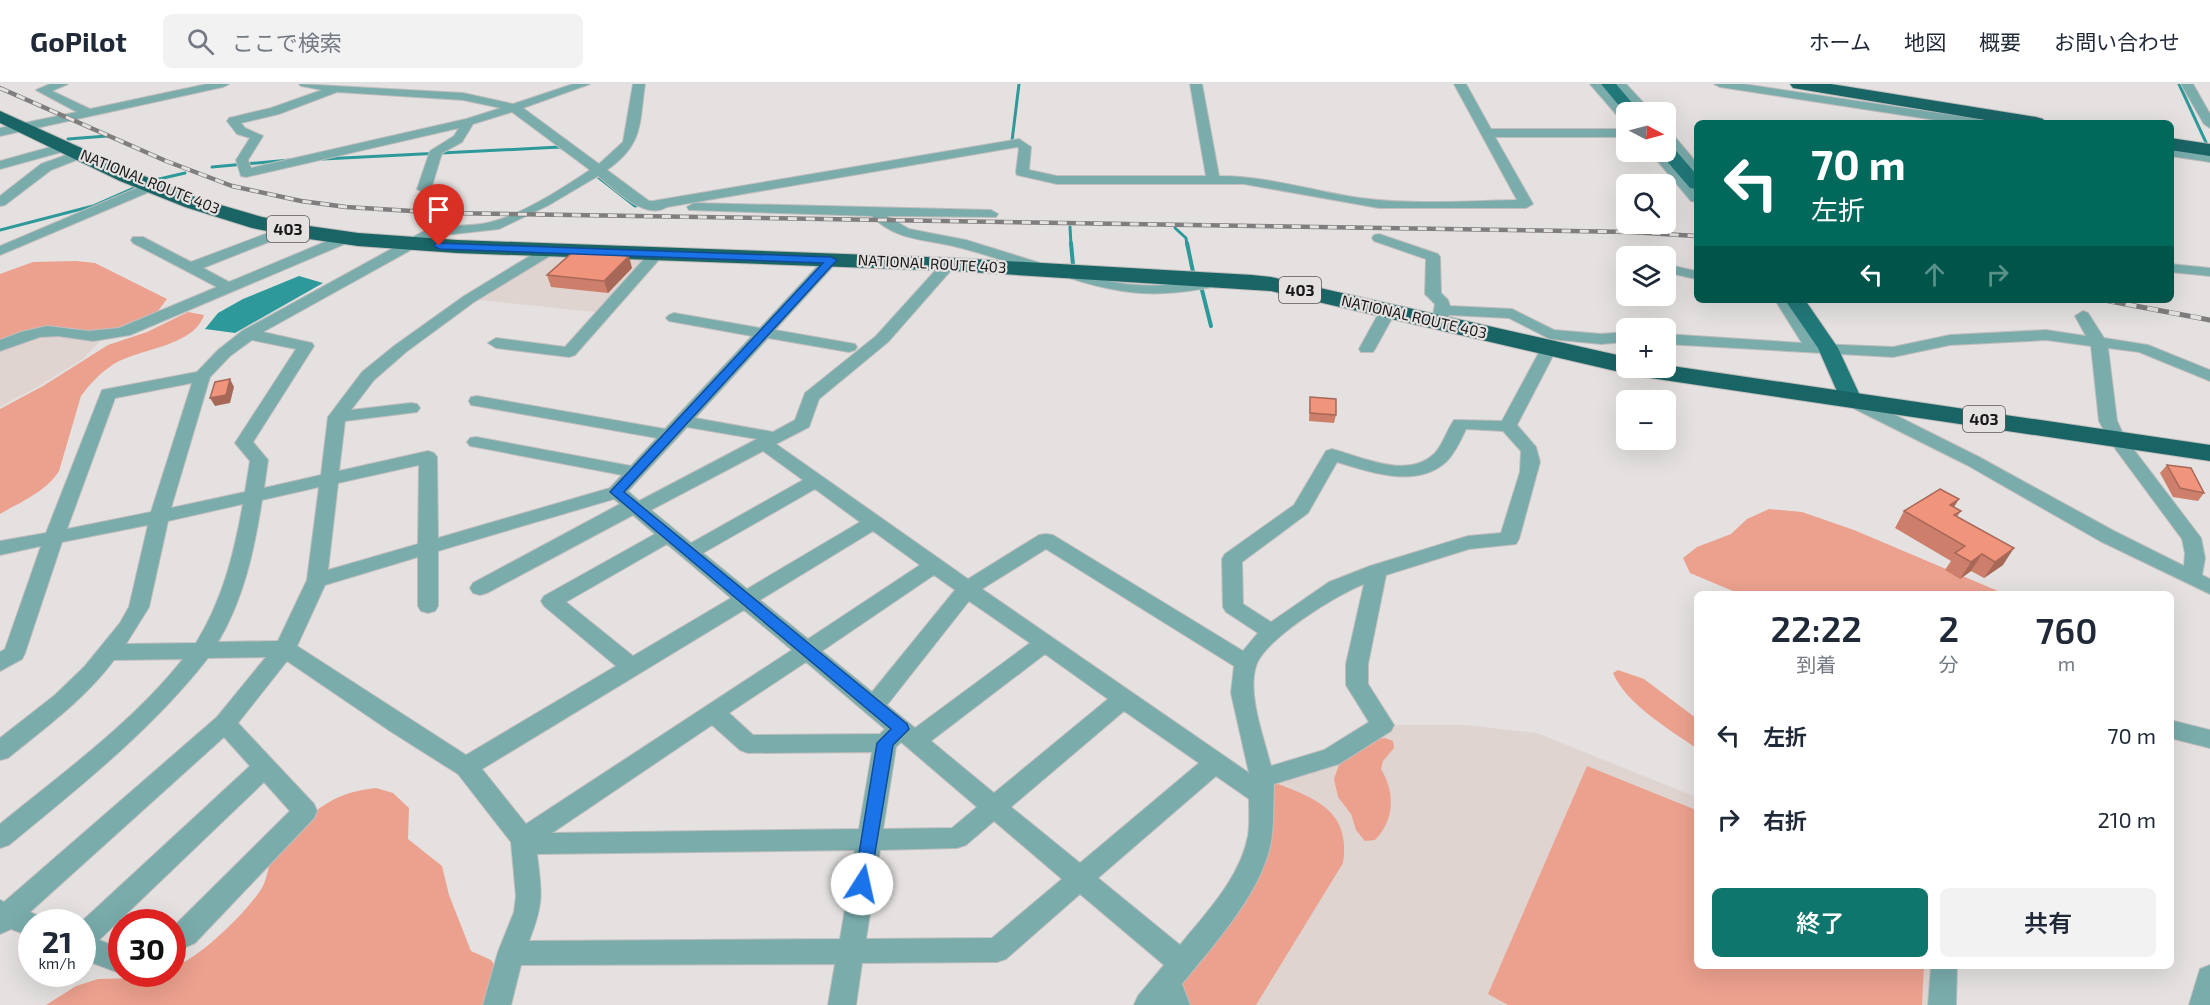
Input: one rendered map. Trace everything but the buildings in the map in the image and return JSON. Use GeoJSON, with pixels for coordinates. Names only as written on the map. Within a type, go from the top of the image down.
{"type":"FeatureCollection","features":[{"type":"Feature","properties":{"kind":"highway"},"geometry":{"type":"LineString","coordinates":[[1798,84],[2018,120]]}},
{"type":"Feature","properties":{"kind":"highway","name":"NATIONAL ROUTE 403"},"geometry":{"type":"LineString","coordinates":[[0,116],[151,186],[212,210],[289,229],[413,243],[948,265],[1271,284],[1388,311],[1441,316],[1549,348],[1616,362]]}},
{"type":"Feature","properties":{"kind":"highway"},"geometry":{"type":"LineString","coordinates":[[2174,145],[2210,150]]}},
{"type":"Feature","properties":{"kind":"highway","name":"NATIONAL ROUTE 403"},"geometry":{"type":"LineString","coordinates":[[1676,373],[2210,453]]}},
{"type":"Feature","properties":{"kind":"main road"},"geometry":{"type":"LineString","coordinates":[[1608,84],[1624,102]]}},
{"type":"Feature","properties":{"kind":"main road"},"geometry":{"type":"LineString","coordinates":[[1676,161],[1694,182]]}},
{"type":"Feature","properties":{"kind":"main road"},"geometry":{"type":"LineString","coordinates":[[1797,303],[1851,400]]}},
{"type":"Feature","properties":{"kind":"street"},"geometry":{"type":"LineString","coordinates":[[62,84],[42,90],[89,113]]}},
{"type":"Feature","properties":{"kind":"street"},"geometry":{"type":"LineString","coordinates":[[0,132],[223,84]]}},
{"type":"Feature","properties":{"kind":"street"},"geometry":{"type":"LineString","coordinates":[[305,84],[333,90],[440,91],[481,97],[515,108],[650,206],[991,214]]}},
{"type":"Feature","properties":{"kind":"street"},"geometry":{"type":"LineString","coordinates":[[386,91],[396,84]]}},
{"type":"Feature","properties":{"kind":"street"},"geometry":{"type":"LineString","coordinates":[[440,91],[453,84]]}},
{"type":"Feature","properties":{"kind":"street"},"geometry":{"type":"LineString","coordinates":[[333,90],[296,105],[232,121],[241,131],[257,136],[242,160],[246,173],[469,122],[584,84]]}},
{"type":"Feature","properties":{"kind":"street"},"geometry":{"type":"LineString","coordinates":[[0,751],[63,701],[110,652],[139,607],[159,517],[202,376],[224,353],[248,334],[440,229],[478,228],[503,223],[600,170],[622,153],[629,143],[639,84]]}},
{"type":"Feature","properties":{"kind":"street"},"geometry":{"type":"LineString","coordinates":[[1196,84],[1213,179]]}},
{"type":"Feature","properties":{"kind":"street"},"geometry":{"type":"LineString","coordinates":[[650,206],[1019,143],[1025,147],[1022,172],[1031,176],[1057,180],[1213,179],[1271,182],[1303,192],[1379,204],[1526,204],[1460,84]]}},
{"type":"Feature","properties":{"kind":"street"},"geometry":{"type":"LineString","coordinates":[[1596,84],[1616,107]]}},
{"type":"Feature","properties":{"kind":"street"},"geometry":{"type":"LineString","coordinates":[[1620,84],[1637,102]]}},
{"type":"Feature","properties":{"kind":"street"},"geometry":{"type":"LineString","coordinates":[[1720,84],[1757,87],[1960,120]]}},
{"type":"Feature","properties":{"kind":"street"},"geometry":{"type":"LineString","coordinates":[[2187,84],[2210,124]]}},
{"type":"Feature","properties":{"kind":"street"},"geometry":{"type":"LineString","coordinates":[[424,189],[435,151],[458,139],[469,122]]}},
{"type":"Feature","properties":{"kind":"street"},"geometry":{"type":"LineString","coordinates":[[1487,133],[1616,133]]}},
{"type":"Feature","properties":{"kind":"street"},"geometry":{"type":"LineString","coordinates":[[1676,146],[1694,167]]}},
{"type":"Feature","properties":{"kind":"street"},"geometry":{"type":"LineString","coordinates":[[0,165],[72,150]]}},
{"type":"Feature","properties":{"kind":"street"},"geometry":{"type":"LineString","coordinates":[[0,203],[46,166],[72,150]]}},
{"type":"Feature","properties":{"kind":"street"},"geometry":{"type":"LineString","coordinates":[[2174,153],[2210,158]]}},
{"type":"Feature","properties":{"kind":"street"},"geometry":{"type":"LineString","coordinates":[[1665,162],[1694,196]]}},
{"type":"Feature","properties":{"kind":"street"},"geometry":{"type":"LineString","coordinates":[[0,251],[151,186]]}},
{"type":"Feature","properties":{"kind":"street"},"geometry":{"type":"LineString","coordinates":[[0,203],[25,203]]}},
{"type":"Feature","properties":{"kind":"street"},"geometry":{"type":"LineString","coordinates":[[876,212],[888,225],[908,233],[959,243],[1052,270]]}},
{"type":"Feature","properties":{"kind":"street"},"geometry":{"type":"LineString","coordinates":[[190,268],[289,229]]}},
{"type":"Feature","properties":{"kind":"street"},"geometry":{"type":"LineString","coordinates":[[0,346],[17,338],[43,332],[108,336],[124,332],[349,237]]}},
{"type":"Feature","properties":{"kind":"street"},"geometry":{"type":"LineString","coordinates":[[1378,238],[1433,257],[1433,294],[1443,303],[1441,316],[1512,314],[1550,334],[1601,339],[1616,338]]}},
{"type":"Feature","properties":{"kind":"street"},"geometry":{"type":"LineString","coordinates":[[138,240],[229,288]]}},
{"type":"Feature","properties":{"kind":"street"},"geometry":{"type":"LineString","coordinates":[[2,917],[225,723],[285,649],[317,580],[337,417],[368,376],[400,349],[469,299],[553,248]]}},
{"type":"Feature","properties":{"kind":"street"},"geometry":{"type":"LineString","coordinates":[[496,343],[569,351],[658,252]]}},
{"type":"Feature","properties":{"kind":"street"},"geometry":{"type":"LineString","coordinates":[[317,580],[617,492],[831,260]]}},
{"type":"Feature","properties":{"kind":"street"},"geometry":{"type":"LineString","coordinates":[[480,588],[803,423],[811,397],[882,339],[948,265]]}},
{"type":"Feature","properties":{"kind":"street"},"geometry":{"type":"LineString","coordinates":[[2174,268],[2210,272]]}},
{"type":"Feature","properties":{"kind":"street"},"geometry":{"type":"LineString","coordinates":[[1676,270],[1694,275]]}},
{"type":"Feature","properties":{"kind":"street"},"geometry":{"type":"LineString","coordinates":[[1785,303],[1820,348]]}},
{"type":"Feature","properties":{"kind":"street"},"geometry":{"type":"LineString","coordinates":[[1367,349],[1388,311]]}},
{"type":"Feature","properties":{"kind":"street"},"geometry":{"type":"LineString","coordinates":[[2083,316],[2085,323],[2099,342],[2108,421],[2117,440],[2191,538],[2196,550],[2196,562],[2191,578]]}},
{"type":"Feature","properties":{"kind":"street"},"geometry":{"type":"LineString","coordinates":[[674,318],[849,347]]}},
{"type":"Feature","properties":{"kind":"street"},"geometry":{"type":"LineString","coordinates":[[0,838],[140,720],[202,651],[222,618],[234,584],[259,460],[244,443],[306,346],[248,334]]}},
{"type":"Feature","properties":{"kind":"street"},"geometry":{"type":"LineString","coordinates":[[1676,340],[1893,352],[1950,340],[2046,335],[2142,348],[2210,376]]}},
{"type":"Feature","properties":{"kind":"street"},"geometry":{"type":"LineString","coordinates":[[1508,426],[1549,348]]}},
{"type":"Feature","properties":{"kind":"street"},"geometry":{"type":"LineString","coordinates":[[0,663],[14,653],[54,537],[108,394],[202,376]]}},
{"type":"Feature","properties":{"kind":"street"},"geometry":{"type":"LineString","coordinates":[[1851,400],[1973,461],[2107,536],[2210,587]]}},
{"type":"Feature","properties":{"kind":"street"},"geometry":{"type":"LineString","coordinates":[[477,401],[669,435]]}},
{"type":"Feature","properties":{"kind":"street"},"geometry":{"type":"LineString","coordinates":[[337,417],[411,408]]}},
{"type":"Feature","properties":{"kind":"street"},"geometry":{"type":"LineString","coordinates":[[682,421],[768,440],[816,480],[1215,764],[1262,786],[1331,757],[1383,725],[1357,685],[1356,664],[1377,571]]}},
{"type":"Feature","properties":{"kind":"street"},"geometry":{"type":"LineString","coordinates":[[1148,1005],[1175,983],[1220,916],[1248,872],[1260,836],[1262,786],[1242,693],[1245,663],[1271,632],[1336,587],[1377,571],[1468,543],[1509,539],[1522,500],[1532,456],[1526,444],[1508,426],[1460,424],[1439,459],[1426,466],[1409,470],[1389,470],[1332,455],[1301,509],[1232,559],[1233,608],[1271,632]]}},
{"type":"Feature","properties":{"kind":"street"},"geometry":{"type":"LineString","coordinates":[[476,442],[635,472]]}},
{"type":"Feature","properties":{"kind":"street"},"geometry":{"type":"LineString","coordinates":[[0,548],[159,517],[428,457],[428,606]]}},
{"type":"Feature","properties":{"kind":"street"},"geometry":{"type":"LineString","coordinates":[[688,554],[816,480]]}},
{"type":"Feature","properties":{"kind":"street"},"geometry":{"type":"LineString","coordinates":[[617,492],[688,554],[874,706],[901,737],[995,807],[1080,878],[1175,983]]}},
{"type":"Feature","properties":{"kind":"street"},"geometry":{"type":"LineString","coordinates":[[466,767],[874,522]]}},
{"type":"Feature","properties":{"kind":"street"},"geometry":{"type":"LineString","coordinates":[[632,667],[551,601],[667,535]]}},
{"type":"Feature","properties":{"kind":"street"},"geometry":{"type":"LineString","coordinates":[[874,706],[967,589],[1047,540],[1245,663]]}},
{"type":"Feature","properties":{"kind":"street"},"geometry":{"type":"LineString","coordinates":[[523,842],[934,565]]}},
{"type":"Feature","properties":{"kind":"street"},"geometry":{"type":"LineString","coordinates":[[714,713],[748,744],[901,737],[1044,644]]}},
{"type":"Feature","properties":{"kind":"street"},"geometry":{"type":"LineString","coordinates":[[110,652],[285,649],[398,725],[466,767],[523,842],[529,896],[527,912],[512,952],[497,1005]]}},
{"type":"Feature","properties":{"kind":"street"},"geometry":{"type":"LineString","coordinates":[[523,842],[957,838],[1123,699]]}},
{"type":"Feature","properties":{"kind":"street"},"geometry":{"type":"LineString","coordinates":[[186,935],[304,811],[225,723]]}},
{"type":"Feature","properties":{"kind":"street"},"geometry":{"type":"LineString","coordinates":[[2174,730],[2210,739]]}},
{"type":"Feature","properties":{"kind":"street"},"geometry":{"type":"LineString","coordinates":[[842,1005],[870,839],[901,737]]}},
{"type":"Feature","properties":{"kind":"street"},"geometry":{"type":"LineString","coordinates":[[512,952],[541,954],[997,950],[1215,764]]}},
{"type":"Feature","properties":{"kind":"street"},"geometry":{"type":"LineString","coordinates":[[96,926],[265,767]]}},
{"type":"Feature","properties":{"kind":"street"},"geometry":{"type":"LineString","coordinates":[[2,917],[18,921]]}},
{"type":"Feature","properties":{"kind":"street"},"geometry":{"type":"LineString","coordinates":[[1942,1005],[1944,969]]}},
{"type":"Feature","properties":{"kind":"street"},"geometry":{"type":"LineString","coordinates":[[2203,1005],[2210,978]]}},
{"type":"Feature","properties":{"kind":"shaded area"},"geometry":{"type":"Polygon","coordinates":[[[553,248],[658,252],[603,313],[469,299],[553,248]]]}},
{"type":"Feature","properties":{"kind":"shaded area"},"geometry":{"type":"Polygon","coordinates":[[[33,262],[95,263],[167,299],[155,315],[109,332],[78,331],[60,327],[47,328],[0,343],[0,274],[33,262]]]}},
{"type":"Feature","properties":{"kind":"shaded area"},"geometry":{"type":"Polygon","coordinates":[[[188,312],[204,315],[198,326],[188,334],[176,341],[122,360],[98,376],[81,396],[59,471],[40,491],[0,514],[0,409],[43,386],[108,345],[147,332],[188,312]]]}},
{"type":"Feature","properties":{"kind":"shaded area"},"geometry":{"type":"Polygon","coordinates":[[[41,333],[103,338],[83,359],[0,407],[0,348],[41,333]]]}},
{"type":"Feature","properties":{"kind":"shaded area"},"geometry":{"type":"Polygon","coordinates":[[[1769,509],[1802,512],[1854,530],[1998,591],[1733,591],[1690,573],[1683,558],[1697,547],[1731,534],[1747,519],[1769,509]]]}},
{"type":"Feature","properties":{"kind":"shaded area"},"geometry":{"type":"Polygon","coordinates":[[[1618,670],[1644,679],[1694,716],[1694,747],[1638,705],[1619,684],[1613,673],[1618,670]]]}},
{"type":"Feature","properties":{"kind":"shaded area"},"geometry":{"type":"Polygon","coordinates":[[[1383,725],[1465,725],[1537,733],[1694,796],[1694,969],[1944,969],[1942,1005],[1148,1005],[1248,872],[1262,778],[1383,725]]]}},
{"type":"Feature","properties":{"kind":"shaded area"},"geometry":{"type":"Polygon","coordinates":[[[1385,738],[1393,741],[1394,748],[1383,761],[1381,769],[1389,787],[1391,806],[1382,832],[1375,840],[1365,841],[1356,830],[1351,814],[1338,797],[1334,779],[1341,759],[1372,740],[1385,738]]]}},
{"type":"Feature","properties":{"kind":"shaded area"},"geometry":{"type":"Polygon","coordinates":[[[1587,766],[1694,809],[1694,969],[1924,969],[1922,1005],[1508,1005],[1488,994],[1587,766]]]}},
{"type":"Feature","properties":{"kind":"shaded area"},"geometry":{"type":"Polygon","coordinates":[[[1262,778],[1310,798],[1333,815],[1344,843],[1343,863],[1256,1005],[1176,1005],[1181,963],[1248,872],[1262,778]]]}},
{"type":"Feature","properties":{"kind":"shaded area"},"geometry":{"type":"Polygon","coordinates":[[[376,788],[393,793],[409,808],[408,839],[442,866],[449,895],[471,951],[491,960],[497,969],[490,1005],[46,1005],[74,987],[96,987],[98,979],[108,979],[108,987],[186,987],[186,961],[209,945],[255,898],[262,888],[274,854],[318,809],[339,797],[376,788]]]}},
{"type":"Feature","properties":{"kind":"water"},"geometry":{"type":"Polygon","coordinates":[[[299,276],[323,283],[235,333],[205,329],[218,313],[243,299],[299,276]]]}},
{"type":"Feature","properties":{"kind":"waterway"},"geometry":{"type":"LineString","coordinates":[[1008,142],[1012,141],[1019,84]]}},
{"type":"Feature","properties":{"kind":"waterway"},"geometry":{"type":"LineString","coordinates":[[2179,84],[2210,151]]}},
{"type":"Feature","properties":{"kind":"waterway"},"geometry":{"type":"LineString","coordinates":[[68,139],[107,136]]}},
{"type":"Feature","properties":{"kind":"waterway"},"geometry":{"type":"LineString","coordinates":[[323,159],[560,147],[563,149]]}},
{"type":"Feature","properties":{"kind":"waterway"},"geometry":{"type":"LineString","coordinates":[[212,167],[290,160]]}},
{"type":"Feature","properties":{"kind":"waterway"},"geometry":{"type":"LineString","coordinates":[[155,180],[185,173]]}},
{"type":"Feature","properties":{"kind":"waterway"},"geometry":{"type":"LineString","coordinates":[[593,173],[635,206],[642,204]]}},
{"type":"Feature","properties":{"kind":"waterway"},"geometry":{"type":"LineString","coordinates":[[0,230],[93,206],[136,187]]}},
{"type":"Feature","properties":{"kind":"waterway"},"geometry":{"type":"LineString","coordinates":[[1070,227],[1071,245]]}},
{"type":"Feature","properties":{"kind":"waterway"},"geometry":{"type":"LineString","coordinates":[[1175,228],[1186,238],[1187,245]]}},
{"type":"Feature","properties":{"kind":"waterway"},"geometry":{"type":"LineString","coordinates":[[1071,243],[1073,265]]}},
{"type":"Feature","properties":{"kind":"waterway"},"geometry":{"type":"LineString","coordinates":[[1187,243],[1193,272]]}},
{"type":"Feature","properties":{"kind":"waterway"},"geometry":{"type":"LineString","coordinates":[[1104,279],[1122,284]]}},
{"type":"Feature","properties":{"kind":"waterway"},"geometry":{"type":"LineString","coordinates":[[1202,290],[1211,326]]}},
{"type":"Feature","properties":{"kind":"railway"},"geometry":{"type":"LineString","coordinates":[[0,88],[166,161],[232,186],[301,201],[346,207],[445,213],[1631,232],[1694,236]]}},
{"type":"Feature","properties":{"kind":"railway"},"geometry":{"type":"LineString","coordinates":[[2120,303],[2210,320]]}},
{"type":"Feature","properties":{"kind":"route"},"geometry":{"type":"LineString","coordinates":[[439,246],[553,248],[831,260],[617,492],[688,554],[902,729],[885,743],[862,884]]}}]}
